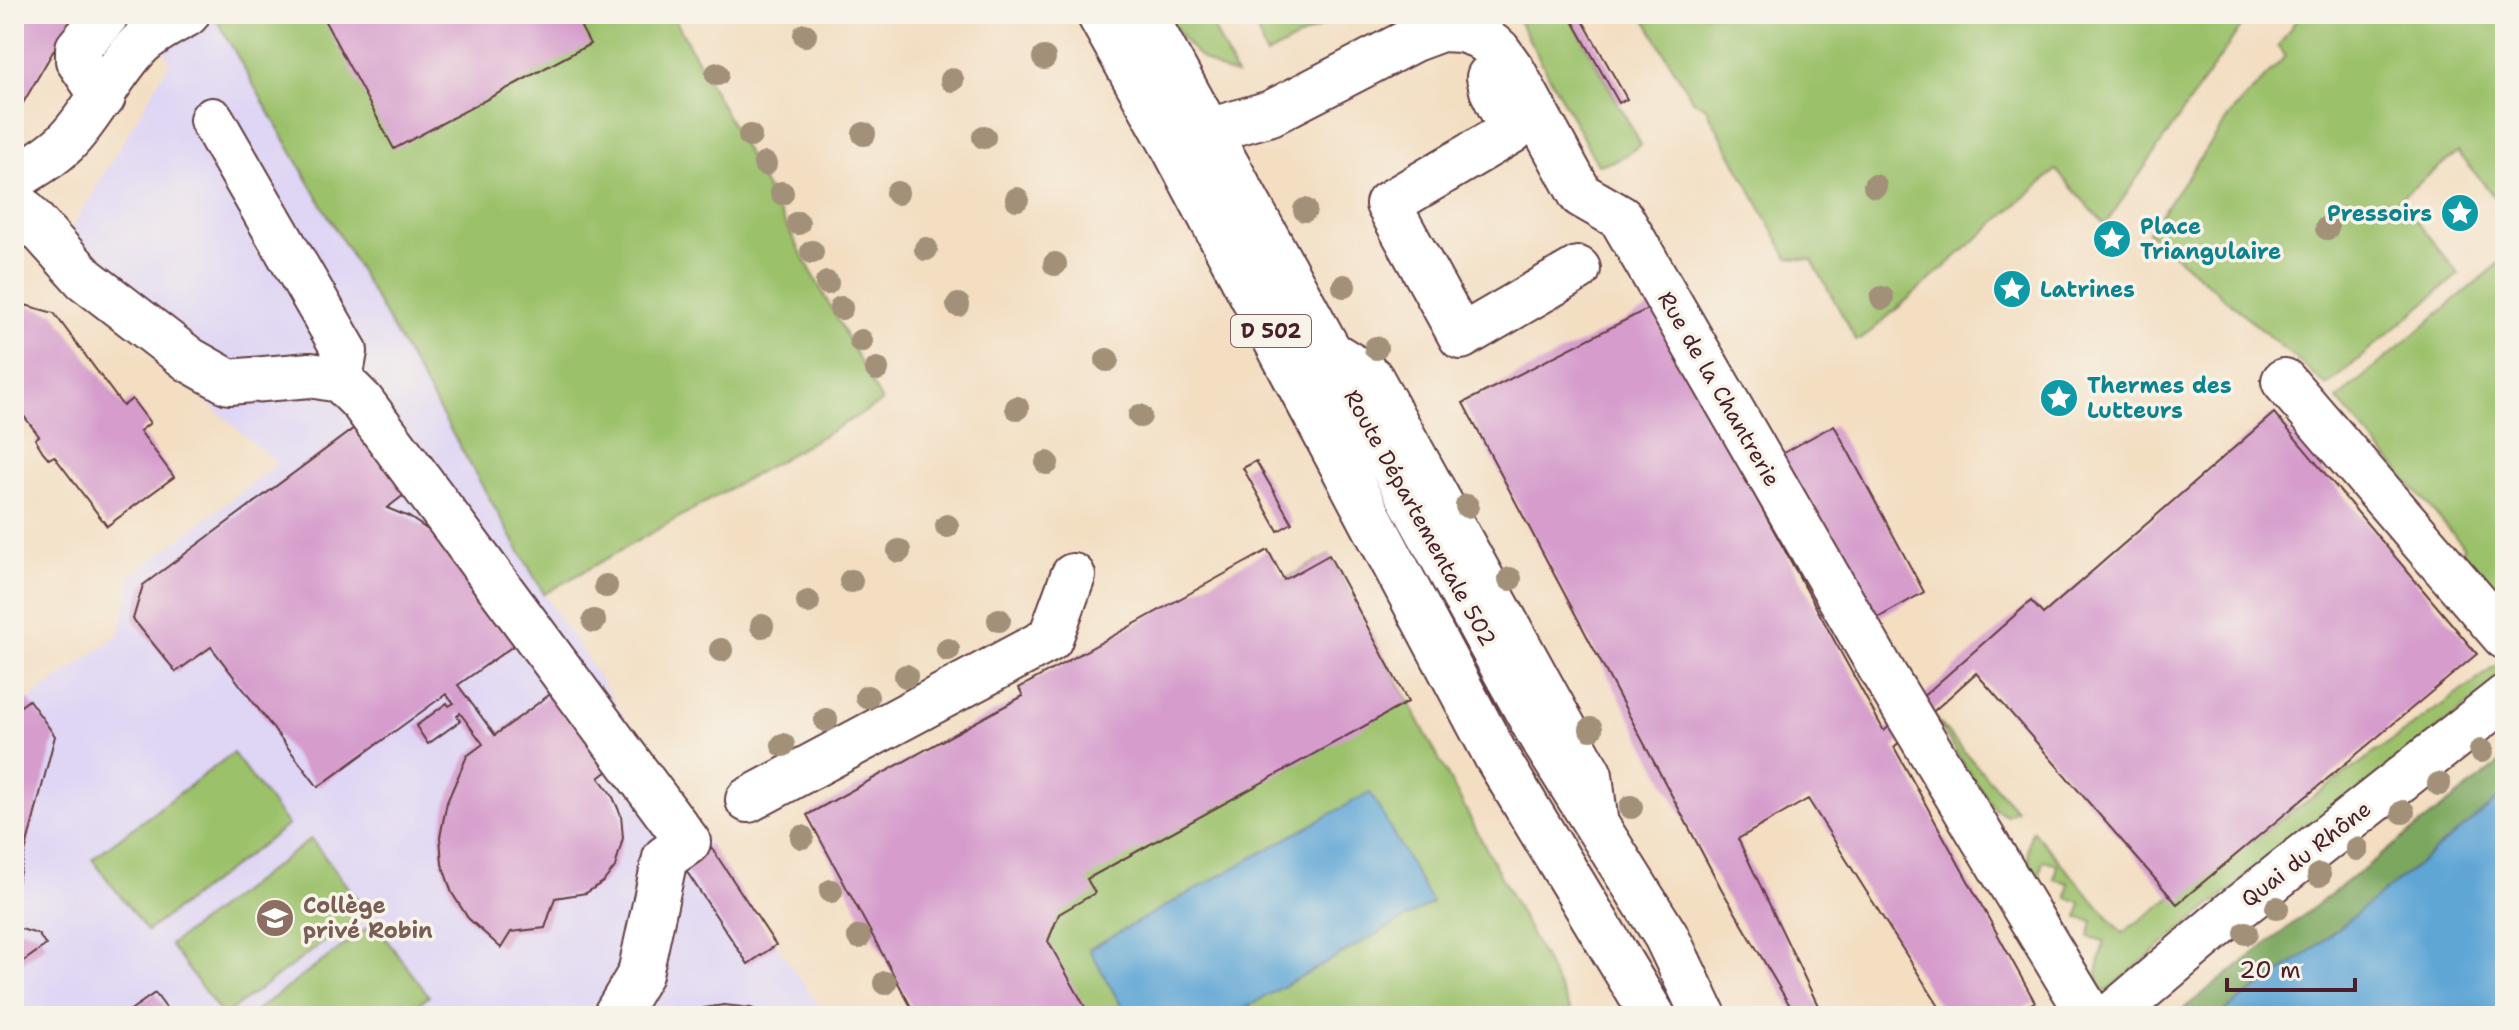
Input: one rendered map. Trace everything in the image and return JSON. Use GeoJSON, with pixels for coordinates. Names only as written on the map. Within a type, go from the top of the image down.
{"type":"FeatureCollection","features":[{"type":"Feature","properties":{"kind":"main road"},"geometry":{"type":"LineString","coordinates":[[103,97],[78,60],[78,48],[107,14]]}},
{"type":"Feature","properties":{"kind":"main road"},"geometry":{"type":"LineString","coordinates":[[14,179],[67,141],[140,45],[155,32],[187,14]]}},
{"type":"Feature","properties":{"kind":"main road","name":"Route Départementale 502"},"geometry":{"type":"LineString","coordinates":[[1099,14],[1190,178],[1496,756],[1653,1016]]}},
{"type":"Feature","properties":{"kind":"main road","name":"Route Départementale 502"},"geometry":{"type":"LineString","coordinates":[[1144,14],[1540,735],[1666,936],[1704,1016]]}},
{"type":"Feature","properties":{"kind":"main road"},"geometry":{"type":"LineString","coordinates":[[1208,131],[1271,113],[1414,39],[1441,29],[1462,30],[1479,36],[1492,90],[1512,131],[1388,204],[1461,337],[1578,269]]}},
{"type":"Feature","properties":{"kind":"main road","name":"Rue de la Chantrerie"},"geometry":{"type":"LineString","coordinates":[[1479,36],[1498,50],[1513,71],[1581,195],[1621,218],[1911,719],[2090,1016]]}},
{"type":"Feature","properties":{"kind":"main road"},"geometry":{"type":"LineString","coordinates":[[212,120],[345,351],[340,380]]}},
{"type":"Feature","properties":{"kind":"main road"},"geometry":{"type":"LineString","coordinates":[[14,200],[85,279],[190,360],[229,382],[310,375],[340,380],[362,402],[688,842],[665,858],[640,974],[615,1016]]}},
{"type":"Feature","properties":{"kind":"main road"},"geometry":{"type":"LineString","coordinates":[[2284,381],[2505,637]]}},
{"type":"Feature","properties":{"kind":"main road"},"geometry":{"type":"LineString","coordinates":[[748,800],[1050,639],[1073,576]]}},
{"type":"Feature","properties":{"kind":"main road","name":"Quai du Rhône"},"geometry":{"type":"LineString","coordinates":[[2111,1016],[2233,912],[2505,697]]}},
{"type":"Feature","properties":{"kind":"shaded area"},"geometry":{"type":"Polygon","coordinates":[[[225,14],[672,14],[882,402],[544,594],[752,910],[826,1016],[14,1016],[14,711],[120,634],[131,576],[277,464],[178,377],[76,245],[72,228],[170,62],[164,50],[225,14]]]}},
{"type":"Feature","properties":{"kind":"green space"},"geometry":{"type":"Polygon","coordinates":[[[225,14],[672,14],[882,402],[544,594],[216,19],[225,14]]]}},
{"type":"Feature","properties":{"kind":"green space"},"geometry":{"type":"Polygon","coordinates":[[[1168,14],[1207,14],[1236,75],[1213,66],[1195,52],[1168,14]]]}},
{"type":"Feature","properties":{"kind":"green space"},"geometry":{"type":"Polygon","coordinates":[[[1259,14],[1344,14],[1266,55],[1257,30],[1259,14]]]}},
{"type":"Feature","properties":{"kind":"green space"},"geometry":{"type":"Polygon","coordinates":[[[1515,14],[1569,14],[1641,145],[1617,160],[1598,165],[1515,14]]]}},
{"type":"Feature","properties":{"kind":"green space"},"geometry":{"type":"Polygon","coordinates":[[[1642,14],[2250,14],[2105,225],[2056,170],[1862,339],[1856,340],[1812,260],[1788,258],[1706,108],[1692,100],[1642,14]]]}},
{"type":"Feature","properties":{"kind":"green space"},"geometry":{"type":"Polygon","coordinates":[[[2300,14],[2505,14],[2505,210],[2458,152],[2399,199],[2459,274],[2327,386],[2148,232],[2234,110],[2286,56],[2278,47],[2300,14]]]}},
{"type":"Feature","properties":{"kind":"green space"},"geometry":{"type":"Polygon","coordinates":[[[2505,258],[2505,609],[2459,552],[2464,547],[2337,399],[2505,258]]]}},
{"type":"Feature","properties":{"kind":"green space"},"geometry":{"type":"Polygon","coordinates":[[[1329,555],[1574,1016],[916,1016],[1257,594],[1329,555]]]}},
{"type":"Feature","properties":{"kind":"green space"},"geometry":{"type":"Polygon","coordinates":[[[2505,660],[2505,677],[2210,906],[2106,991],[2098,987],[2097,973],[2104,941],[2089,937],[2093,921],[2078,918],[2081,902],[2067,898],[2069,883],[2054,879],[2057,864],[2043,860],[2039,879],[2035,873],[2028,856],[2032,830],[2122,933],[2505,660]]]}},
{"type":"Feature","properties":{"kind":"green space"},"geometry":{"type":"Polygon","coordinates":[[[1931,714],[2016,810],[2007,815],[1994,809],[1931,714]]]}},
{"type":"Feature","properties":{"kind":"green space"},"geometry":{"type":"Polygon","coordinates":[[[233,753],[288,825],[147,931],[92,859],[233,753]]]}},
{"type":"Feature","properties":{"kind":"green space"},"geometry":{"type":"Polygon","coordinates":[[[2505,759],[2505,794],[2308,953],[2217,1016],[2174,1016],[2505,759]]]}},
{"type":"Feature","properties":{"kind":"green space"},"geometry":{"type":"Polygon","coordinates":[[[311,839],[366,911],[223,1016],[170,945],[311,839]]]}},
{"type":"Feature","properties":{"kind":"green space"},"geometry":{"type":"Polygon","coordinates":[[[374,923],[429,996],[402,1016],[249,1016],[374,923]]]}},
{"type":"Feature","properties":{"kind":"water"},"geometry":{"type":"Polygon","coordinates":[[[1370,792],[1432,903],[1231,1016],[1127,1016],[1089,949],[1370,792]]]}},
{"type":"Feature","properties":{"kind":"water"},"geometry":{"type":"Polygon","coordinates":[[[2505,794],[2505,1016],[2217,1016],[2308,953],[2505,794]]]}},
{"type":"Feature","properties":{"kind":"building"},"geometry":{"type":"Polygon","coordinates":[[[14,14],[75,14],[16,115],[14,114],[14,14]]]}},
{"type":"Feature","properties":{"kind":"building"},"geometry":{"type":"Polygon","coordinates":[[[321,14],[574,14],[590,44],[394,149],[321,14]]]}},
{"type":"Feature","properties":{"kind":"building"},"geometry":{"type":"Polygon","coordinates":[[[1569,14],[1579,14],[1627,99],[1619,103],[1569,14]]]}},
{"type":"Feature","properties":{"kind":"building"},"geometry":{"type":"Polygon","coordinates":[[[14,302],[54,313],[123,406],[132,399],[150,423],[140,431],[174,477],[107,526],[54,456],[49,459],[43,452],[35,439],[39,436],[14,403],[14,302]]]}},
{"type":"Feature","properties":{"kind":"building"},"geometry":{"type":"Polygon","coordinates":[[[1651,307],[1884,731],[2031,601],[2043,614],[2274,413],[2477,654],[2177,904],[1976,673],[1894,747],[2035,1002],[2008,1016],[1945,1016],[1808,799],[1738,839],[1823,1016],[1796,1016],[1722,890],[1463,403],[1651,307]]]}},
{"type":"Feature","properties":{"kind":"building"},"geometry":{"type":"Polygon","coordinates":[[[1834,425],[1924,592],[1874,620],[1780,455],[1834,425]]]}},
{"type":"Feature","properties":{"kind":"building"},"geometry":{"type":"Polygon","coordinates":[[[357,426],[409,491],[387,508],[409,517],[434,534],[520,641],[458,685],[495,735],[556,690],[613,767],[599,778],[612,795],[621,815],[623,838],[615,867],[603,882],[586,893],[555,898],[545,928],[511,932],[501,948],[468,918],[452,893],[442,864],[440,837],[447,802],[467,756],[483,744],[460,713],[457,716],[460,721],[428,744],[416,726],[447,703],[449,706],[454,703],[446,694],[318,787],[211,647],[176,672],[133,619],[143,585],[357,426]]]}},
{"type":"Feature","properties":{"kind":"building"},"geometry":{"type":"Polygon","coordinates":[[[1256,461],[1292,523],[1278,531],[1243,468],[1256,461]]]}},
{"type":"Feature","properties":{"kind":"building"},"geometry":{"type":"Polygon","coordinates":[[[1268,550],[1284,580],[1329,555],[1408,702],[1087,879],[1095,893],[1059,914],[1048,941],[1090,1016],[916,1016],[807,815],[1023,696],[1019,688],[1268,550]]]}},
{"type":"Feature","properties":{"kind":"building"},"geometry":{"type":"Polygon","coordinates":[[[29,700],[55,736],[15,891],[14,711],[29,700]]]}},
{"type":"Feature","properties":{"kind":"building"},"geometry":{"type":"Polygon","coordinates":[[[709,844],[776,945],[748,964],[681,863],[709,844]]]}},
{"type":"Feature","properties":{"kind":"building"},"geometry":{"type":"Polygon","coordinates":[[[14,927],[38,934],[46,945],[14,968],[14,927]]]}},
{"type":"Feature","properties":{"kind":"building"},"geometry":{"type":"Polygon","coordinates":[[[155,993],[172,1016],[122,1016],[155,993]]]}},
{"type":"Feature","properties":{"kind":"building"},"geometry":{"type":"Polygon","coordinates":[[[724,1005],[751,1008],[769,1016],[688,1016],[704,1008],[724,1005]]]}},
{"type":"Feature","properties":{"kind":"place","name":"Pressoirs"},"geometry":{"type":"Point","coordinates":[2460,213]}},
{"type":"Feature","properties":{"kind":"place","name":"Place Triangulaire"},"geometry":{"type":"Point","coordinates":[2112,239]}},
{"type":"Feature","properties":{"kind":"place","name":"Latrines"},"geometry":{"type":"Point","coordinates":[2012,289]}},
{"type":"Feature","properties":{"kind":"place","name":"Thermes des Lutteurs"},"geometry":{"type":"Point","coordinates":[2059,398]}},
{"type":"Feature","properties":{"kind":"place","name":"Collège privé Robin"},"geometry":{"type":"Point","coordinates":[275,918]}}]}
